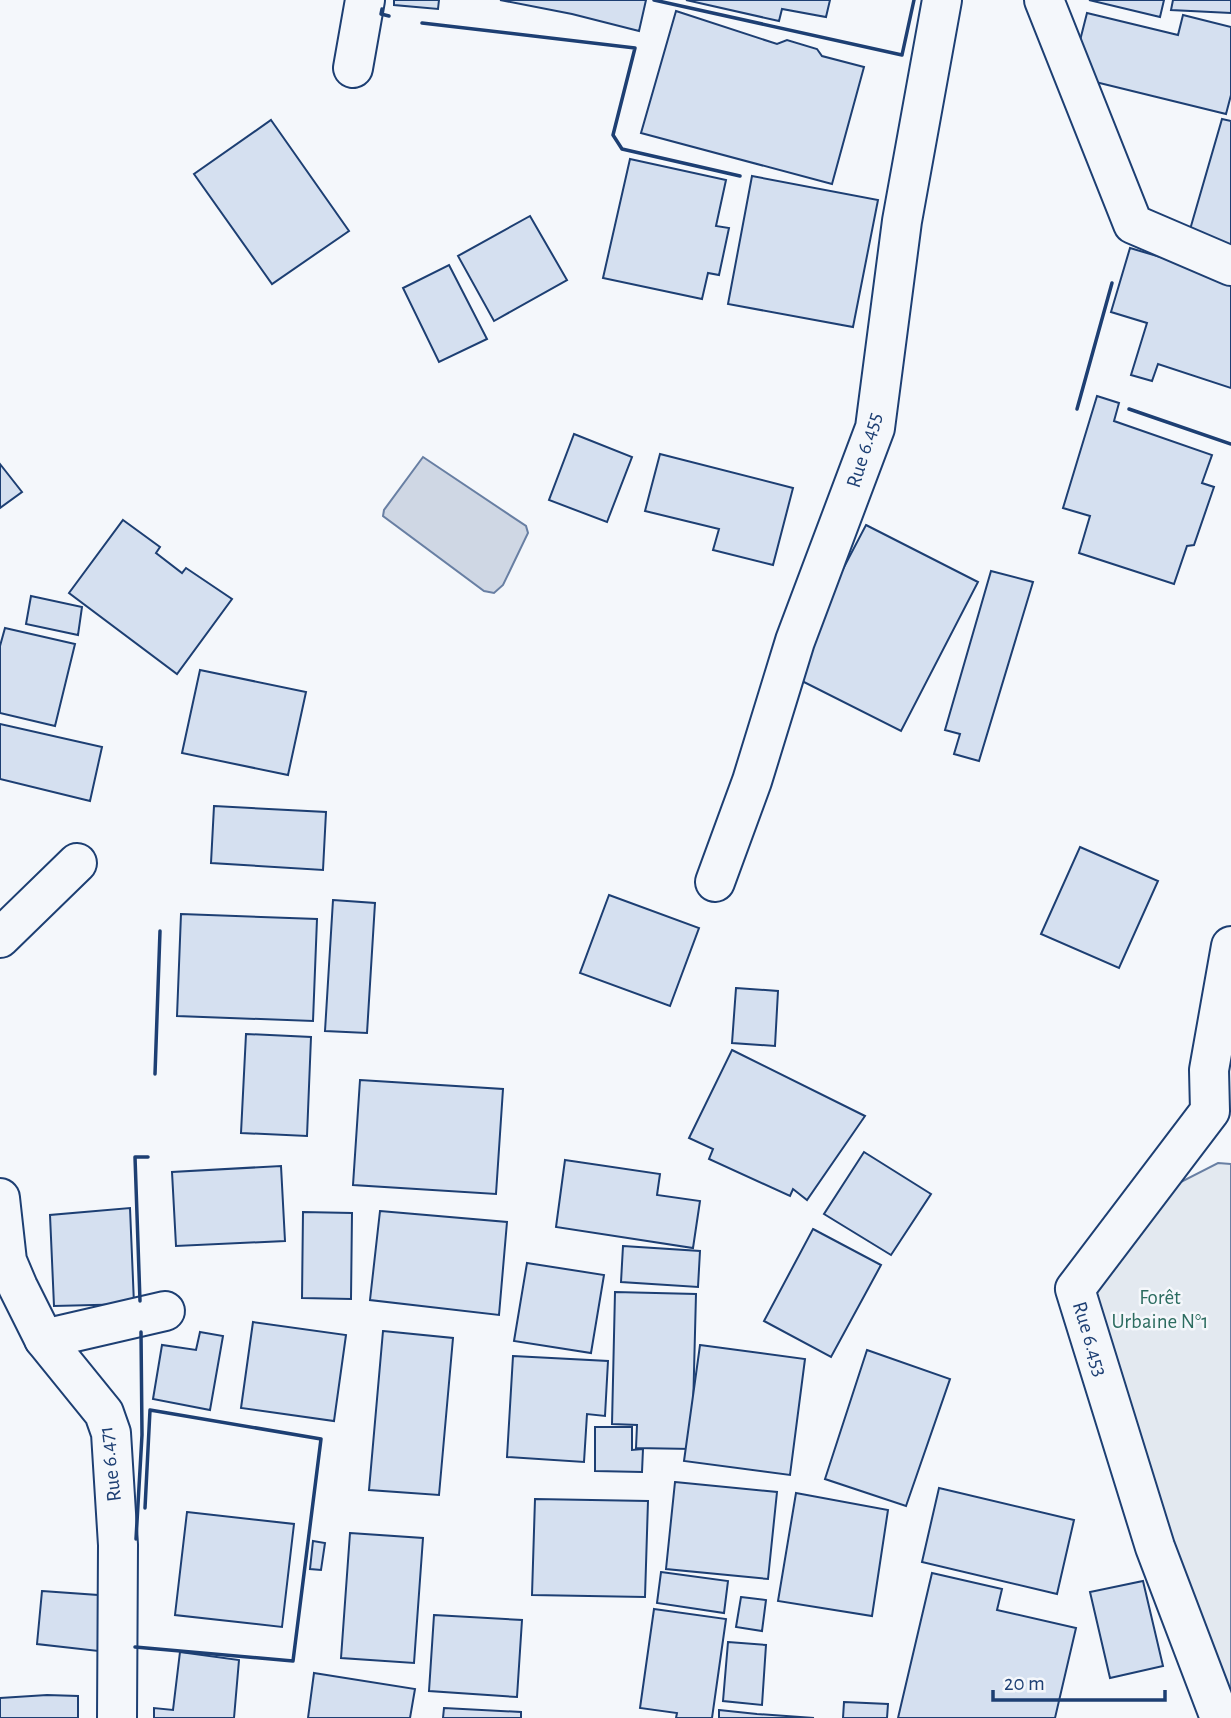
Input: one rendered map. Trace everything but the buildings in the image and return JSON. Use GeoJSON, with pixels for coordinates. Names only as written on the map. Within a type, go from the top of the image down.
{"type":"FeatureCollection","features":[{"type":"Feature","properties":{"kind":"street"},"geometry":{"type":"LineString","coordinates":[[353,68],[366,0]]}},
{"type":"Feature","properties":{"kind":"street","name":"Rue 6.455"},"geometry":{"type":"LineString","coordinates":[[715,882],[752,780],[795,641],[875,428],[902,221],[943,0]]}},
{"type":"Feature","properties":{"kind":"street"},"geometry":{"type":"LineString","coordinates":[[1044,0],[1133,223],[1231,266]]}},
{"type":"Feature","properties":{"kind":"street"},"geometry":{"type":"LineString","coordinates":[[0,938],[77,863]]}},
{"type":"Feature","properties":{"kind":"street"},"geometry":{"type":"LineString","coordinates":[[0,898],[0,904]]}},
{"type":"Feature","properties":{"kind":"street","name":"Rue 6.453"},"geometry":{"type":"LineString","coordinates":[[1220,1718],[1155,1547],[1075,1289],[1210,1111],[1209,1070],[1231,946]]}},
{"type":"Feature","properties":{"kind":"street","name":"Rue 6.471"},"geometry":{"type":"LineString","coordinates":[[0,1198],[7,1261],[44,1339],[104,1413],[111,1433],[118,1545],[117,1718]]}},
{"type":"Feature","properties":{"kind":"street"},"geometry":{"type":"LineString","coordinates":[[44,1339],[165,1311]]}},
{"type":"Feature","properties":{"kind":"green space","name":"Forêt Urbaine N°1"},"geometry":{"type":"Polygon","coordinates":[[[1218,1163],[1231,1164],[1231,1718],[1082,1289],[1169,1188],[1218,1163]]]}},
{"type":"Feature","properties":{"kind":"shaded area"},"geometry":{"type":"Polygon","coordinates":[[[423,457],[526,526],[528,533],[503,585],[494,593],[484,591],[383,516],[384,510],[423,457]]]}},
{"type":"Feature","properties":{"kind":"wall"},"geometry":{"type":"LineString","coordinates":[[654,0],[902,55],[914,0]]}},
{"type":"Feature","properties":{"kind":"wall"},"geometry":{"type":"LineString","coordinates":[[382,9],[381,14],[389,16]]}},
{"type":"Feature","properties":{"kind":"wall"},"geometry":{"type":"LineString","coordinates":[[422,23],[635,48],[613,135],[622,149],[740,176]]}},
{"type":"Feature","properties":{"kind":"wall"},"geometry":{"type":"LineString","coordinates":[[1077,409],[1112,283]]}},
{"type":"Feature","properties":{"kind":"wall"},"geometry":{"type":"LineString","coordinates":[[1129,409],[1231,444]]}},
{"type":"Feature","properties":{"kind":"wall"},"geometry":{"type":"LineString","coordinates":[[155,1074],[160,931]]}},
{"type":"Feature","properties":{"kind":"wall"},"geometry":{"type":"LineString","coordinates":[[140,1301],[135,1157],[148,1157]]}},
{"type":"Feature","properties":{"kind":"wall"},"geometry":{"type":"LineString","coordinates":[[136,1539],[142,1435],[141,1332]]}},
{"type":"Feature","properties":{"kind":"wall"},"geometry":{"type":"LineString","coordinates":[[135,1647],[293,1661],[321,1439],[150,1410],[145,1508]]}}]}
